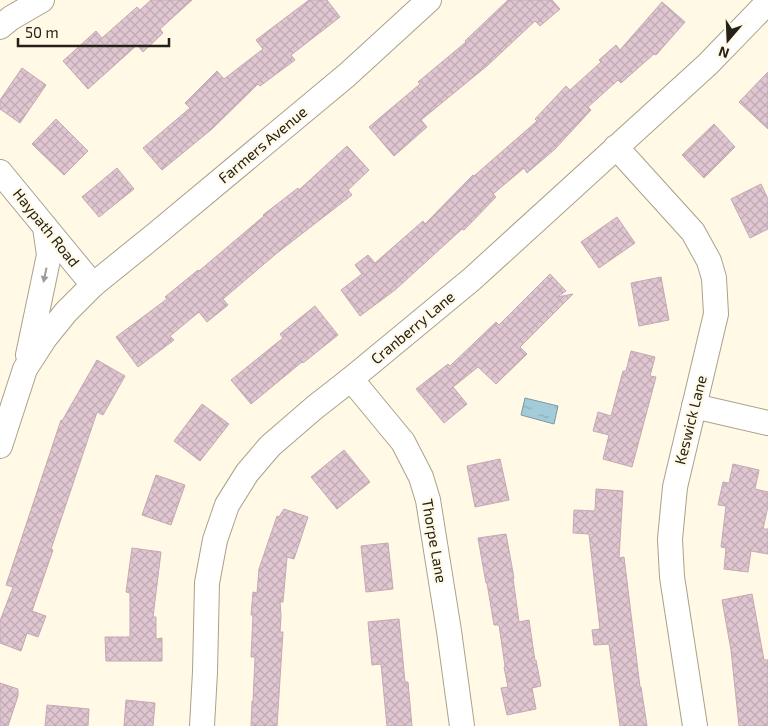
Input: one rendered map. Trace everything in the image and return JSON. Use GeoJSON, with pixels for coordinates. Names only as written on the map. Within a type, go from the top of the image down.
{"type":"FeatureCollection","features":[{"type":"Feature","properties":{"kind":"street"},"geometry":{"type":"LineString","coordinates":[[0,27],[11,18],[42,0]]}},
{"type":"Feature","properties":{"kind":"street","name":"Farmers Avenue"},"geometry":{"type":"LineString","coordinates":[[25,369],[45,338],[66,312],[93,285],[347,76],[429,0]]}},
{"type":"Feature","properties":{"kind":"street","name":"Cranberry Lane"},"geometry":{"type":"LineString","coordinates":[[202,726],[207,584],[216,540],[228,505],[247,473],[270,446],[314,408],[472,279],[708,64],[768,2]]}},
{"type":"Feature","properties":{"kind":"street","name":"Keswick Lane"},"geometry":{"type":"LineString","coordinates":[[616,147],[693,232],[709,261],[714,278],[716,314],[675,486],[670,539],[672,577],[695,726]]}},
{"type":"Feature","properties":{"kind":"street","name":"Haypath Road"},"geometry":{"type":"LineString","coordinates":[[0,172],[93,285]]}},
{"type":"Feature","properties":{"kind":"street"},"geometry":{"type":"LineString","coordinates":[[0,446],[25,369],[50,255],[45,227]]}},
{"type":"Feature","properties":{"kind":"street","name":"Thorpe Lane"},"geometry":{"type":"LineString","coordinates":[[351,379],[403,442],[420,477],[428,500],[462,726]]}},
{"type":"Feature","properties":{"kind":"street"},"geometry":{"type":"LineString","coordinates":[[694,406],[768,423]]}},
{"type":"Feature","properties":{"kind":"water"},"geometry":{"type":"Polygon","coordinates":[[[525,398],[558,406],[554,424],[521,415],[525,398]]]}},
{"type":"Feature","properties":{"kind":"building"},"geometry":{"type":"Polygon","coordinates":[[[151,0],[192,0],[160,29],[163,33],[143,52],[137,45],[88,89],[63,61],[96,31],[102,38],[137,7],[140,10],[151,0]]]}},
{"type":"Feature","properties":{"kind":"building"},"geometry":{"type":"Polygon","coordinates":[[[309,0],[327,0],[340,17],[291,55],[295,60],[260,86],[258,84],[212,129],[162,170],[143,148],[190,108],[185,103],[217,71],[224,79],[263,49],[256,40],[309,0]]]}},
{"type":"Feature","properties":{"kind":"building"},"geometry":{"type":"Polygon","coordinates":[[[508,0],[552,0],[560,9],[540,26],[535,21],[488,65],[421,120],[427,127],[394,156],[369,127],[420,84],[418,82],[466,42],[508,0]]]}},
{"type":"Feature","properties":{"kind":"building"},"geometry":{"type":"Polygon","coordinates":[[[662,2],[685,22],[656,55],[654,54],[621,83],[618,80],[588,107],[591,110],[555,149],[527,173],[524,168],[493,194],[496,197],[464,230],[462,229],[395,290],[360,316],[341,290],[362,274],[355,265],[368,255],[375,263],[423,221],[425,224],[473,175],[537,121],[535,119],[566,86],[570,90],[601,62],[599,60],[616,45],[620,50],[662,2]]]}},
{"type":"Feature","properties":{"kind":"building"},"geometry":{"type":"Polygon","coordinates":[[[22,68],[46,85],[20,123],[0,109],[0,100],[22,68]]]}},
{"type":"Feature","properties":{"kind":"building"},"geometry":{"type":"Polygon","coordinates":[[[768,72],[768,129],[739,102],[768,72]]]}},
{"type":"Feature","properties":{"kind":"building"},"geometry":{"type":"Polygon","coordinates":[[[56,119],[88,151],[64,175],[32,144],[56,119]]]}},
{"type":"Feature","properties":{"kind":"building"},"geometry":{"type":"Polygon","coordinates":[[[714,124],[735,147],[704,178],[682,155],[714,124]]]}},
{"type":"Feature","properties":{"kind":"building"},"geometry":{"type":"Polygon","coordinates":[[[347,146],[369,170],[348,190],[352,195],[277,253],[223,299],[228,305],[207,322],[199,312],[170,336],[174,340],[138,367],[116,337],[167,299],[165,297],[199,271],[263,215],[298,188],[299,190],[347,146]]]}},
{"type":"Feature","properties":{"kind":"building"},"geometry":{"type":"Polygon","coordinates":[[[117,168],[134,189],[99,217],[82,197],[117,168]]]}},
{"type":"Feature","properties":{"kind":"building"},"geometry":{"type":"Polygon","coordinates":[[[761,184],[768,199],[768,229],[750,238],[731,199],[761,184]]]}},
{"type":"Feature","properties":{"kind":"building"},"geometry":{"type":"Polygon","coordinates":[[[617,217],[635,243],[599,268],[581,242],[617,217]]]}},
{"type":"Feature","properties":{"kind":"building"},"geometry":{"type":"Polygon","coordinates":[[[550,274],[566,291],[557,297],[573,294],[520,347],[527,354],[496,384],[478,367],[453,387],[467,404],[444,423],[416,389],[448,364],[450,366],[496,322],[499,325],[550,274]]]}},
{"type":"Feature","properties":{"kind":"building"},"geometry":{"type":"Polygon","coordinates":[[[661,277],[669,320],[639,326],[631,283],[661,277]]]}},
{"type":"Feature","properties":{"kind":"building"},"geometry":{"type":"Polygon","coordinates":[[[315,306],[338,335],[251,404],[231,380],[283,338],[280,334],[315,306]]]}},
{"type":"Feature","properties":{"kind":"building"},"geometry":{"type":"Polygon","coordinates":[[[631,351],[655,357],[650,376],[656,377],[632,467],[603,459],[609,435],[593,431],[598,412],[611,416],[623,371],[626,371],[631,351]]]}},
{"type":"Feature","properties":{"kind":"building"},"geometry":{"type":"Polygon","coordinates":[[[97,360],[125,376],[103,415],[97,412],[32,611],[46,616],[38,637],[27,633],[21,651],[0,643],[0,621],[13,587],[6,585],[61,420],[97,360]]]}},
{"type":"Feature","properties":{"kind":"building"},"geometry":{"type":"Polygon","coordinates":[[[202,404],[229,424],[200,461],[174,441],[202,404]]]}},
{"type":"Feature","properties":{"kind":"building"},"geometry":{"type":"Polygon","coordinates":[[[344,450],[370,482],[337,509],[311,477],[344,450]]]}},
{"type":"Feature","properties":{"kind":"building"},"geometry":{"type":"Polygon","coordinates":[[[500,459],[509,500],[475,507],[467,466],[500,459]]]}},
{"type":"Feature","properties":{"kind":"building"},"geometry":{"type":"Polygon","coordinates":[[[733,464],[759,470],[755,489],[768,492],[768,506],[763,529],[768,529],[768,554],[751,551],[748,572],[724,569],[726,548],[721,547],[726,506],[718,505],[723,482],[729,483],[733,464]]]}},
{"type":"Feature","properties":{"kind":"building"},"geometry":{"type":"Polygon","coordinates":[[[156,475],[185,485],[171,525],[142,515],[156,475]]]}},
{"type":"Feature","properties":{"kind":"building"},"geometry":{"type":"Polygon","coordinates":[[[596,489],[623,491],[619,558],[624,557],[640,687],[647,726],[620,726],[609,644],[594,645],[592,630],[600,629],[589,534],[573,533],[574,510],[595,511],[596,489]]]}},
{"type":"Feature","properties":{"kind":"building"},"geometry":{"type":"Polygon","coordinates":[[[284,509],[308,517],[294,559],[287,557],[283,602],[280,602],[280,632],[283,632],[277,726],[251,726],[255,657],[251,657],[253,592],[257,593],[259,569],[277,516],[279,517],[284,509]]]}},
{"type":"Feature","properties":{"kind":"building"},"geometry":{"type":"Polygon","coordinates":[[[506,534],[519,622],[529,620],[541,686],[532,688],[536,709],[507,715],[501,688],[508,687],[499,625],[494,625],[478,538],[506,534]]]}},
{"type":"Feature","properties":{"kind":"building"},"geometry":{"type":"Polygon","coordinates":[[[388,543],[393,589],[366,592],[361,546],[388,543]]]}},
{"type":"Feature","properties":{"kind":"building"},"geometry":{"type":"Polygon","coordinates":[[[132,548],[161,552],[153,617],[156,617],[156,639],[162,638],[162,661],[106,661],[105,637],[130,637],[130,593],[126,592],[132,548]]]}},
{"type":"Feature","properties":{"kind":"building"},"geometry":{"type":"Polygon","coordinates":[[[752,594],[764,660],[768,660],[768,726],[739,726],[731,650],[722,600],[752,594]]]}},
{"type":"Feature","properties":{"kind":"building"},"geometry":{"type":"Polygon","coordinates":[[[399,619],[405,682],[408,682],[412,726],[387,726],[381,664],[372,665],[368,622],[399,619]]]}},
{"type":"Feature","properties":{"kind":"building"},"geometry":{"type":"Polygon","coordinates":[[[0,683],[18,689],[18,696],[8,726],[0,726],[0,683]]]}},
{"type":"Feature","properties":{"kind":"building"},"geometry":{"type":"Polygon","coordinates":[[[126,700],[155,703],[153,726],[124,726],[126,700]]]}},
{"type":"Feature","properties":{"kind":"building"},"geometry":{"type":"Polygon","coordinates":[[[47,705],[89,709],[88,726],[45,726],[47,705]]]}}]}
